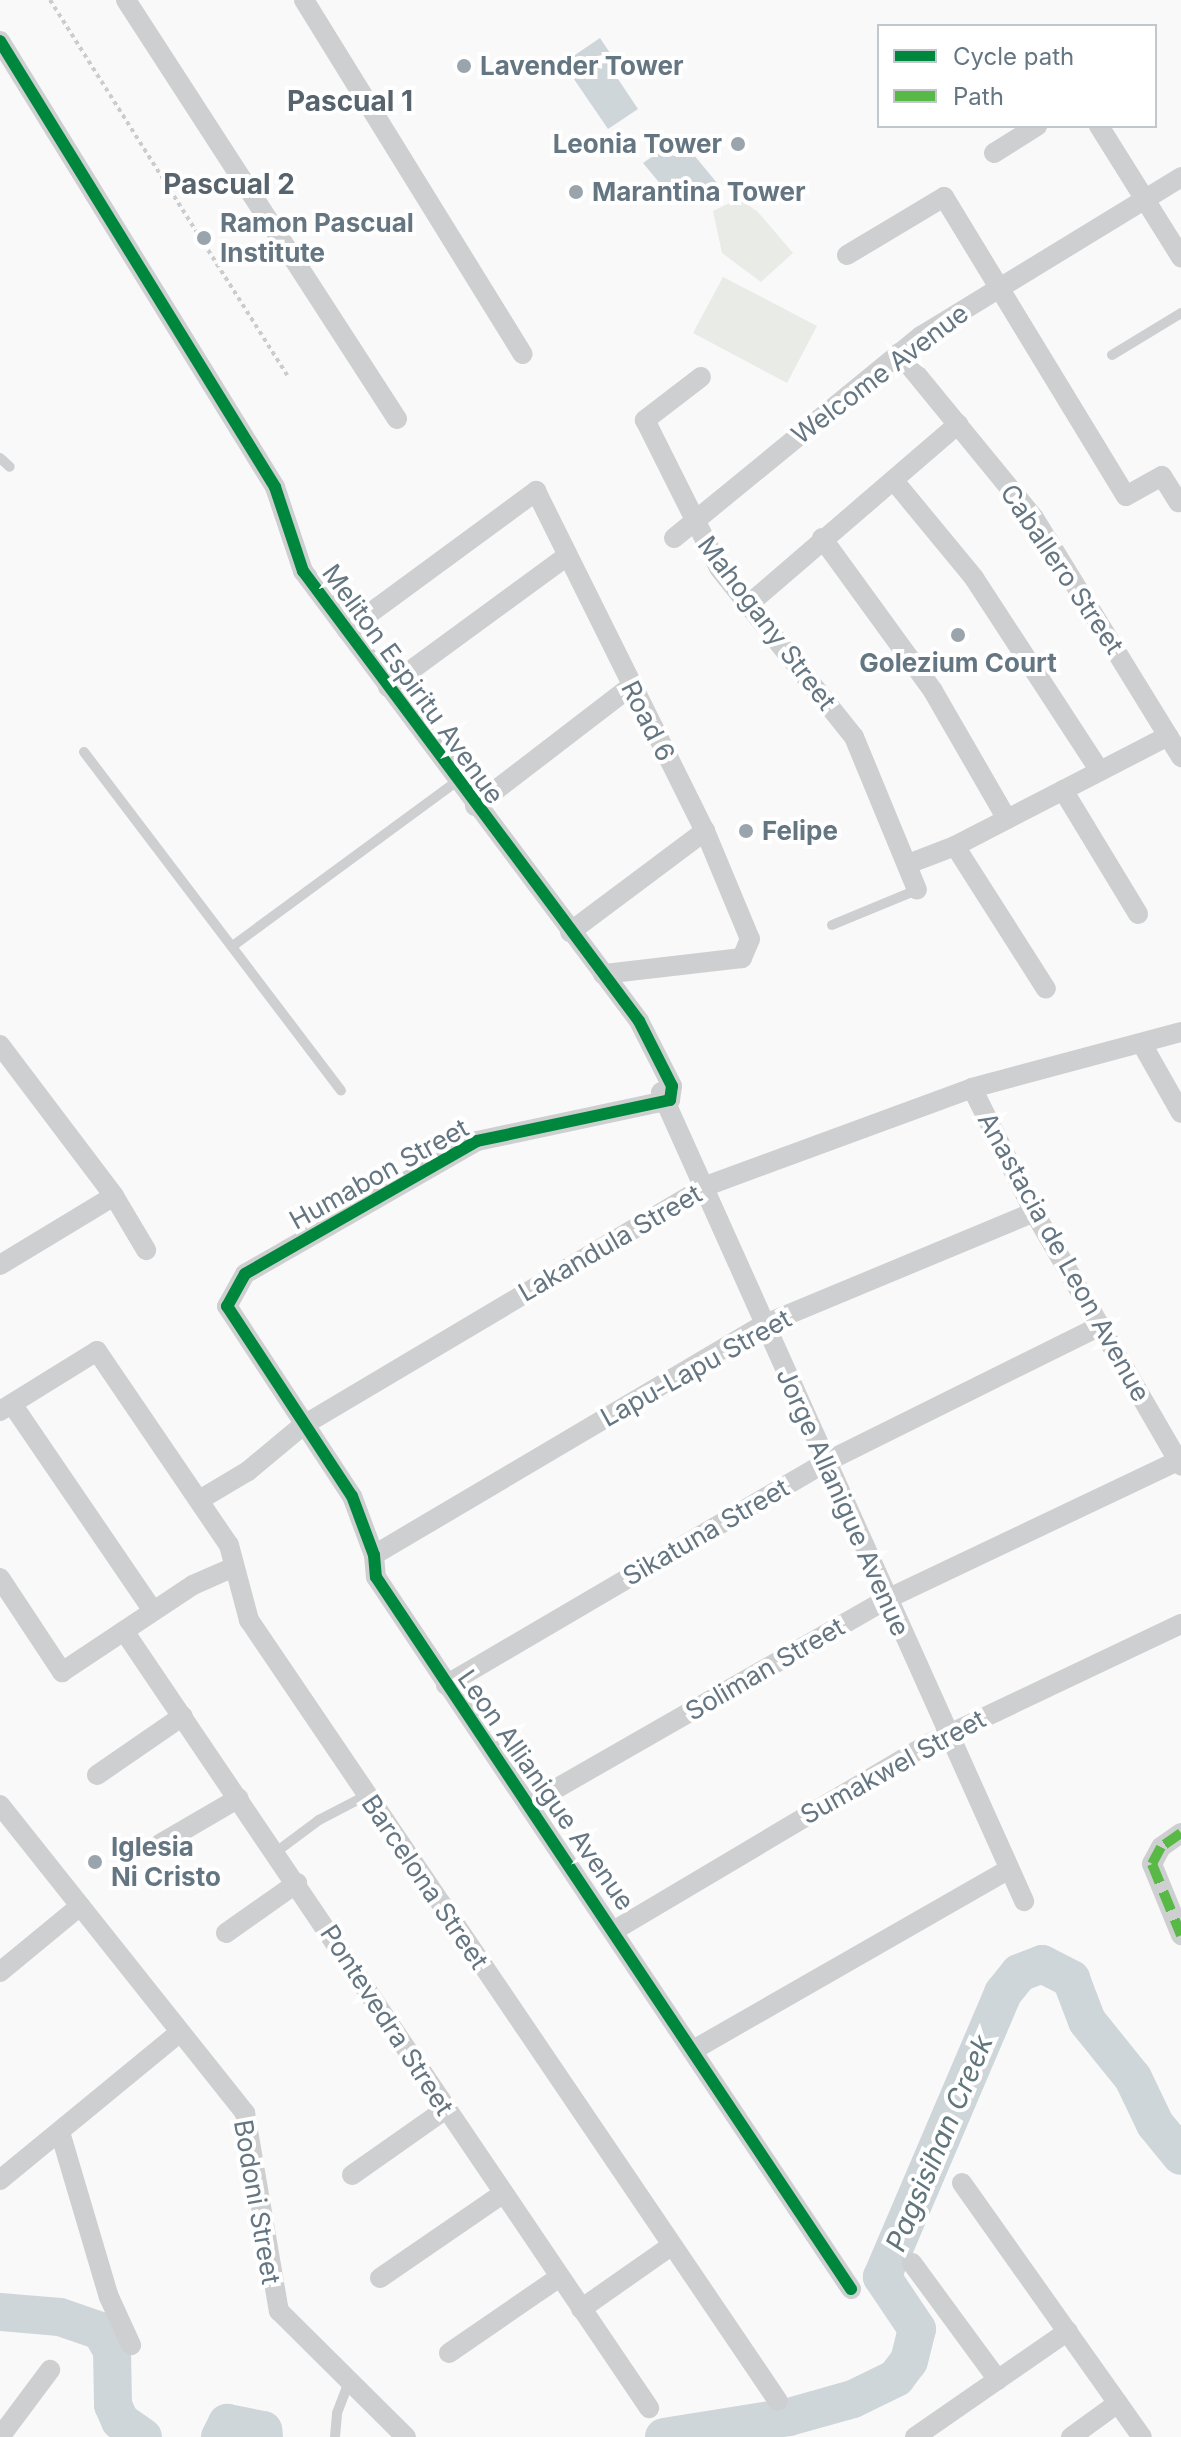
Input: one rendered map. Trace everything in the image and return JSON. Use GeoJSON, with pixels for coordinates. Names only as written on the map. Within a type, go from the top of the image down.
{"type":"FeatureCollection","features":[{"type":"Feature","properties":{"kind":"street"},"geometry":{"type":"LineString","coordinates":[[126,0],[397,419]]}},
{"type":"Feature","properties":{"kind":"street"},"geometry":{"type":"LineString","coordinates":[[304,0],[523,354]]}},
{"type":"Feature","properties":{"kind":"street","name":"Meliton Espiritu Avenue"},"geometry":{"type":"LineString","coordinates":[[0,41],[275,487],[303,571],[456,782],[639,1021],[666,1089]]}},
{"type":"Feature","properties":{"kind":"street"},"geometry":{"type":"LineString","coordinates":[[994,153],[1034,128]]}},
{"type":"Feature","properties":{"kind":"street"},"geometry":{"type":"LineString","coordinates":[[1100,128],[1181,257]]}},
{"type":"Feature","properties":{"kind":"street","name":"Welcome Avenue"},"geometry":{"type":"LineString","coordinates":[[674,538],[899,353],[999,286],[1181,177]]}},
{"type":"Feature","properties":{"kind":"street"},"geometry":{"type":"LineString","coordinates":[[847,255],[944,197],[1126,496],[1162,476],[1178,502]]}},
{"type":"Feature","properties":{"kind":"street","name":"Caballero Street"},"geometry":{"type":"LineString","coordinates":[[899,353],[1034,518],[1181,757]]}},
{"type":"Feature","properties":{"kind":"street","name":"Mahogany Street"},"geometry":{"type":"LineString","coordinates":[[701,377],[645,420],[692,522],[719,568],[854,737],[917,890]]}},
{"type":"Feature","properties":{"kind":"street"},"geometry":{"type":"LineString","coordinates":[[749,604],[822,538],[895,482],[958,424]]}},
{"type":"Feature","properties":{"kind":"street"},"geometry":{"type":"LineString","coordinates":[[895,482],[974,578],[1100,771]]}},
{"type":"Feature","properties":{"kind":"street","name":"Road 6"},"geometry":{"type":"LineString","coordinates":[[347,630],[536,491],[630,687],[705,831],[750,939],[747,953],[732,960],[603,974]]}},
{"type":"Feature","properties":{"kind":"street"},"geometry":{"type":"LineString","coordinates":[[822,538],[933,691],[1007,819]]}},
{"type":"Feature","properties":{"kind":"street"},"geometry":{"type":"LineString","coordinates":[[388,687],[567,556]]}},
{"type":"Feature","properties":{"kind":"street"},"geometry":{"type":"LineString","coordinates":[[475,806],[630,687]]}},
{"type":"Feature","properties":{"kind":"street"},"geometry":{"type":"LineString","coordinates":[[908,864],[955,846],[1168,736]]}},
{"type":"Feature","properties":{"kind":"street"},"geometry":{"type":"LineString","coordinates":[[1063,790],[1138,914]]}},
{"type":"Feature","properties":{"kind":"street"},"geometry":{"type":"LineString","coordinates":[[570,932],[705,831]]}},
{"type":"Feature","properties":{"kind":"street"},"geometry":{"type":"LineString","coordinates":[[955,846],[1046,989]]}},
{"type":"Feature","properties":{"kind":"street","name":"Lakandula Street"},"geometry":{"type":"LineString","coordinates":[[201,1499],[248,1471],[302,1426],[706,1186],[972,1088],[1181,1032]]}},
{"type":"Feature","properties":{"kind":"street"},"geometry":{"type":"LineString","coordinates":[[1142,1044],[1181,1113]]}},
{"type":"Feature","properties":{"kind":"street"},"geometry":{"type":"LineString","coordinates":[[0,1045],[114,1196],[146,1250]]}},
{"type":"Feature","properties":{"kind":"street","name":"Anastacia de Leon Avenue"},"geometry":{"type":"LineString","coordinates":[[972,1088],[1034,1212],[1180,1464]]}},
{"type":"Feature","properties":{"kind":"street","name":"Jorge Allanigue Avenue"},"geometry":{"type":"LineString","coordinates":[[666,1089],[763,1325],[1024,1901]]}},
{"type":"Feature","properties":{"kind":"street","name":"Humabon Street"},"geometry":{"type":"LineString","coordinates":[[227,1306],[245,1274],[477,1141],[666,1089]]}},
{"type":"Feature","properties":{"kind":"street"},"geometry":{"type":"LineString","coordinates":[[0,1265],[114,1196]]}},
{"type":"Feature","properties":{"kind":"street","name":"Lapu-Lapu Street"},"geometry":{"type":"LineString","coordinates":[[374,1555],[763,1325],[1034,1212]]}},
{"type":"Feature","properties":{"kind":"street","name":"Leon Allianigue Avenue"},"geometry":{"type":"LineString","coordinates":[[227,1306],[302,1426],[352,1496],[374,1555],[376,1577],[446,1685],[531,1803],[851,2289]]}},
{"type":"Feature","properties":{"kind":"street","name":"Sikatuna Street"},"geometry":{"type":"LineString","coordinates":[[446,1685],[826,1462],[1100,1326]]}},
{"type":"Feature","properties":{"kind":"street","name":"Barcelona Street"},"geometry":{"type":"LineString","coordinates":[[6,1407],[97,1351],[201,1499],[229,1545],[249,1620],[778,2401]]}},
{"type":"Feature","properties":{"kind":"street"},"geometry":{"type":"LineString","coordinates":[[6,1407],[153,1611]]}},
{"type":"Feature","properties":{"kind":"street","name":"Soliman Street"},"geometry":{"type":"LineString","coordinates":[[531,1803],[887,1599],[1180,1464]]}},
{"type":"Feature","properties":{"kind":"street"},"geometry":{"type":"LineString","coordinates":[[0,1578],[62,1672],[153,1611],[234,1567]]}},
{"type":"Feature","properties":{"kind":"street","name":"Sumakwel Street"},"geometry":{"type":"LineString","coordinates":[[615,1930],[947,1734],[1181,1624]]}},
{"type":"Feature","properties":{"kind":"street","name":"Pontevedra Street"},"geometry":{"type":"LineString","coordinates":[[124,1631],[297,1883],[558,2278],[649,2408]]}},
{"type":"Feature","properties":{"kind":"street"},"geometry":{"type":"LineString","coordinates":[[97,1775],[183,1716]]}},
{"type":"Feature","properties":{"kind":"street"},"geometry":{"type":"LineString","coordinates":[[160,1844],[239,1798]]}},
{"type":"Feature","properties":{"kind":"street","name":"Bodoni Street"},"geometry":{"type":"LineString","coordinates":[[0,1805],[178,2034],[245,2113],[279,2311],[406,2437]]}},
{"type":"Feature","properties":{"kind":"street"},"geometry":{"type":"LineString","coordinates":[[1181,1833],[1161,1847],[1152,1864],[1181,1935]]}},
{"type":"Feature","properties":{"kind":"street"},"geometry":{"type":"LineString","coordinates":[[695,2049],[1008,1870]]}},
{"type":"Feature","properties":{"kind":"street"},"geometry":{"type":"LineString","coordinates":[[226,1933],[297,1883]]}},
{"type":"Feature","properties":{"kind":"street"},"geometry":{"type":"LineString","coordinates":[[0,1972],[80,1906]]}},
{"type":"Feature","properties":{"kind":"street"},"geometry":{"type":"LineString","coordinates":[[0,2180],[178,2034]]}},
{"type":"Feature","properties":{"kind":"street"},"geometry":{"type":"LineString","coordinates":[[352,2175],[446,2109]]}},
{"type":"Feature","properties":{"kind":"street"},"geometry":{"type":"LineString","coordinates":[[60,2132],[109,2297],[131,2345]]}},
{"type":"Feature","properties":{"kind":"street"},"geometry":{"type":"LineString","coordinates":[[962,2183],[1142,2437]]}},
{"type":"Feature","properties":{"kind":"street"},"geometry":{"type":"LineString","coordinates":[[380,2278],[502,2194]]}},
{"type":"Feature","properties":{"kind":"street"},"geometry":{"type":"LineString","coordinates":[[581,2309],[671,2246]]}},
{"type":"Feature","properties":{"kind":"street"},"geometry":{"type":"LineString","coordinates":[[912,2263],[998,2380]]}},
{"type":"Feature","properties":{"kind":"street"},"geometry":{"type":"LineString","coordinates":[[449,2353],[558,2278]]}},
{"type":"Feature","properties":{"kind":"street"},"geometry":{"type":"LineString","coordinates":[[915,2437],[1068,2331]]}},
{"type":"Feature","properties":{"kind":"street"},"geometry":{"type":"LineString","coordinates":[[0,2437],[50,2370]]}},
{"type":"Feature","properties":{"kind":"street"},"geometry":{"type":"LineString","coordinates":[[1071,2437],[1118,2403]]}},
{"type":"Feature","properties":{"kind":"lane"},"geometry":{"type":"LineString","coordinates":[[1112,355],[1181,313]]}},
{"type":"Feature","properties":{"kind":"lane"},"geometry":{"type":"LineString","coordinates":[[0,458],[10,467]]}},
{"type":"Feature","properties":{"kind":"lane"},"geometry":{"type":"LineString","coordinates":[[84,752],[234,945],[341,1091]]}},
{"type":"Feature","properties":{"kind":"lane"},"geometry":{"type":"LineString","coordinates":[[234,945],[456,782]]}},
{"type":"Feature","properties":{"kind":"lane"},"geometry":{"type":"LineString","coordinates":[[832,925],[917,890]]}},
{"type":"Feature","properties":{"kind":"lane"},"geometry":{"type":"LineString","coordinates":[[276,1852],[319,1820],[367,1795]]}},
{"type":"Feature","properties":{"kind":"lane"},"geometry":{"type":"LineString","coordinates":[[335,2437],[337,2413],[349,2382]]}},
{"type":"Feature","properties":{"kind":"path"},"geometry":{"type":"LineString","coordinates":[[50,0],[287,375]]}},
{"type":"Feature","properties":{"kind":"shaded area"},"geometry":{"type":"Polygon","coordinates":[[[600,38],[610,53],[604,58],[638,109],[608,129],[563,63],[600,38]]]}},
{"type":"Feature","properties":{"kind":"shaded area"},"geometry":{"type":"Polygon","coordinates":[[[663,149],[674,156],[694,155],[717,183],[689,195],[667,192],[643,163],[663,149]]]}},
{"type":"Feature","properties":{"kind":"shaded area"},"geometry":{"type":"Polygon","coordinates":[[[738,199],[757,211],[793,253],[761,282],[722,253],[713,211],[738,199]]]}},
{"type":"Feature","properties":{"kind":"shaded area"},"geometry":{"type":"Polygon","coordinates":[[[723,277],[817,326],[787,383],[693,333],[723,277]]]}},
{"type":"Feature","properties":{"kind":"waterway","name":"Pagsisihan Creek"},"geometry":{"type":"LineString","coordinates":[[664,2437],[789,2417],[853,2399],[896,2378],[909,2361],[917,2329],[882,2277],[1003,1993],[1019,1973],[1042,1964],[1071,1979],[1087,2021],[1133,2078],[1155,2124],[1181,2156]]}},
{"type":"Feature","properties":{"kind":"waterway","name":"Pagsisihan Creek"},"geometry":{"type":"LineString","coordinates":[[0,2312],[60,2317],[101,2331],[112,2351],[113,2405],[120,2421],[143,2437]]}},
{"type":"Feature","properties":{"kind":"waterway","name":"Pagsisihan Creek"},"geometry":{"type":"LineString","coordinates":[[220,2437],[227,2423],[263,2430],[264,2437]]}},
{"type":"Feature","properties":{"kind":"marked path"},"geometry":{"type":"LineString","coordinates":[[1181,1833],[1161,1847],[1152,1864],[1181,1935]]}},
{"type":"Feature","properties":{"kind":"cycle path"},"geometry":{"type":"LineString","coordinates":[[0,41],[275,487],[303,571],[639,1021],[672,1086],[670,1100],[477,1141],[245,1274],[227,1306],[352,1496],[374,1555],[376,1577],[851,2289]]}},
{"type":"Feature","properties":{"kind":"place","name":"Lavender Tower"},"geometry":{"type":"Point","coordinates":[464,66]}},
{"type":"Feature","properties":{"kind":"place","name":"Leonia Tower"},"geometry":{"type":"Point","coordinates":[738,144]}},
{"type":"Feature","properties":{"kind":"place","name":"Marantina Tower"},"geometry":{"type":"Point","coordinates":[576,192]}},
{"type":"Feature","properties":{"kind":"place","name":"Ramon Pascual Institute"},"geometry":{"type":"Point","coordinates":[204,238]}},
{"type":"Feature","properties":{"kind":"place","name":"Golezium Court"},"geometry":{"type":"Point","coordinates":[958,635]}},
{"type":"Feature","properties":{"kind":"place","name":"Felipe"},"geometry":{"type":"Point","coordinates":[746,831]}},
{"type":"Feature","properties":{"kind":"place","name":"Iglesia Ni Cristo"},"geometry":{"type":"Point","coordinates":[95,1862]}},
{"type":"Feature","properties":{"kind":"district","name":"Pascual 1"},"geometry":{"type":"Point","coordinates":[350,101]}},
{"type":"Feature","properties":{"kind":"district","name":"Pascual 2"},"geometry":{"type":"Point","coordinates":[229,184]}}]}
